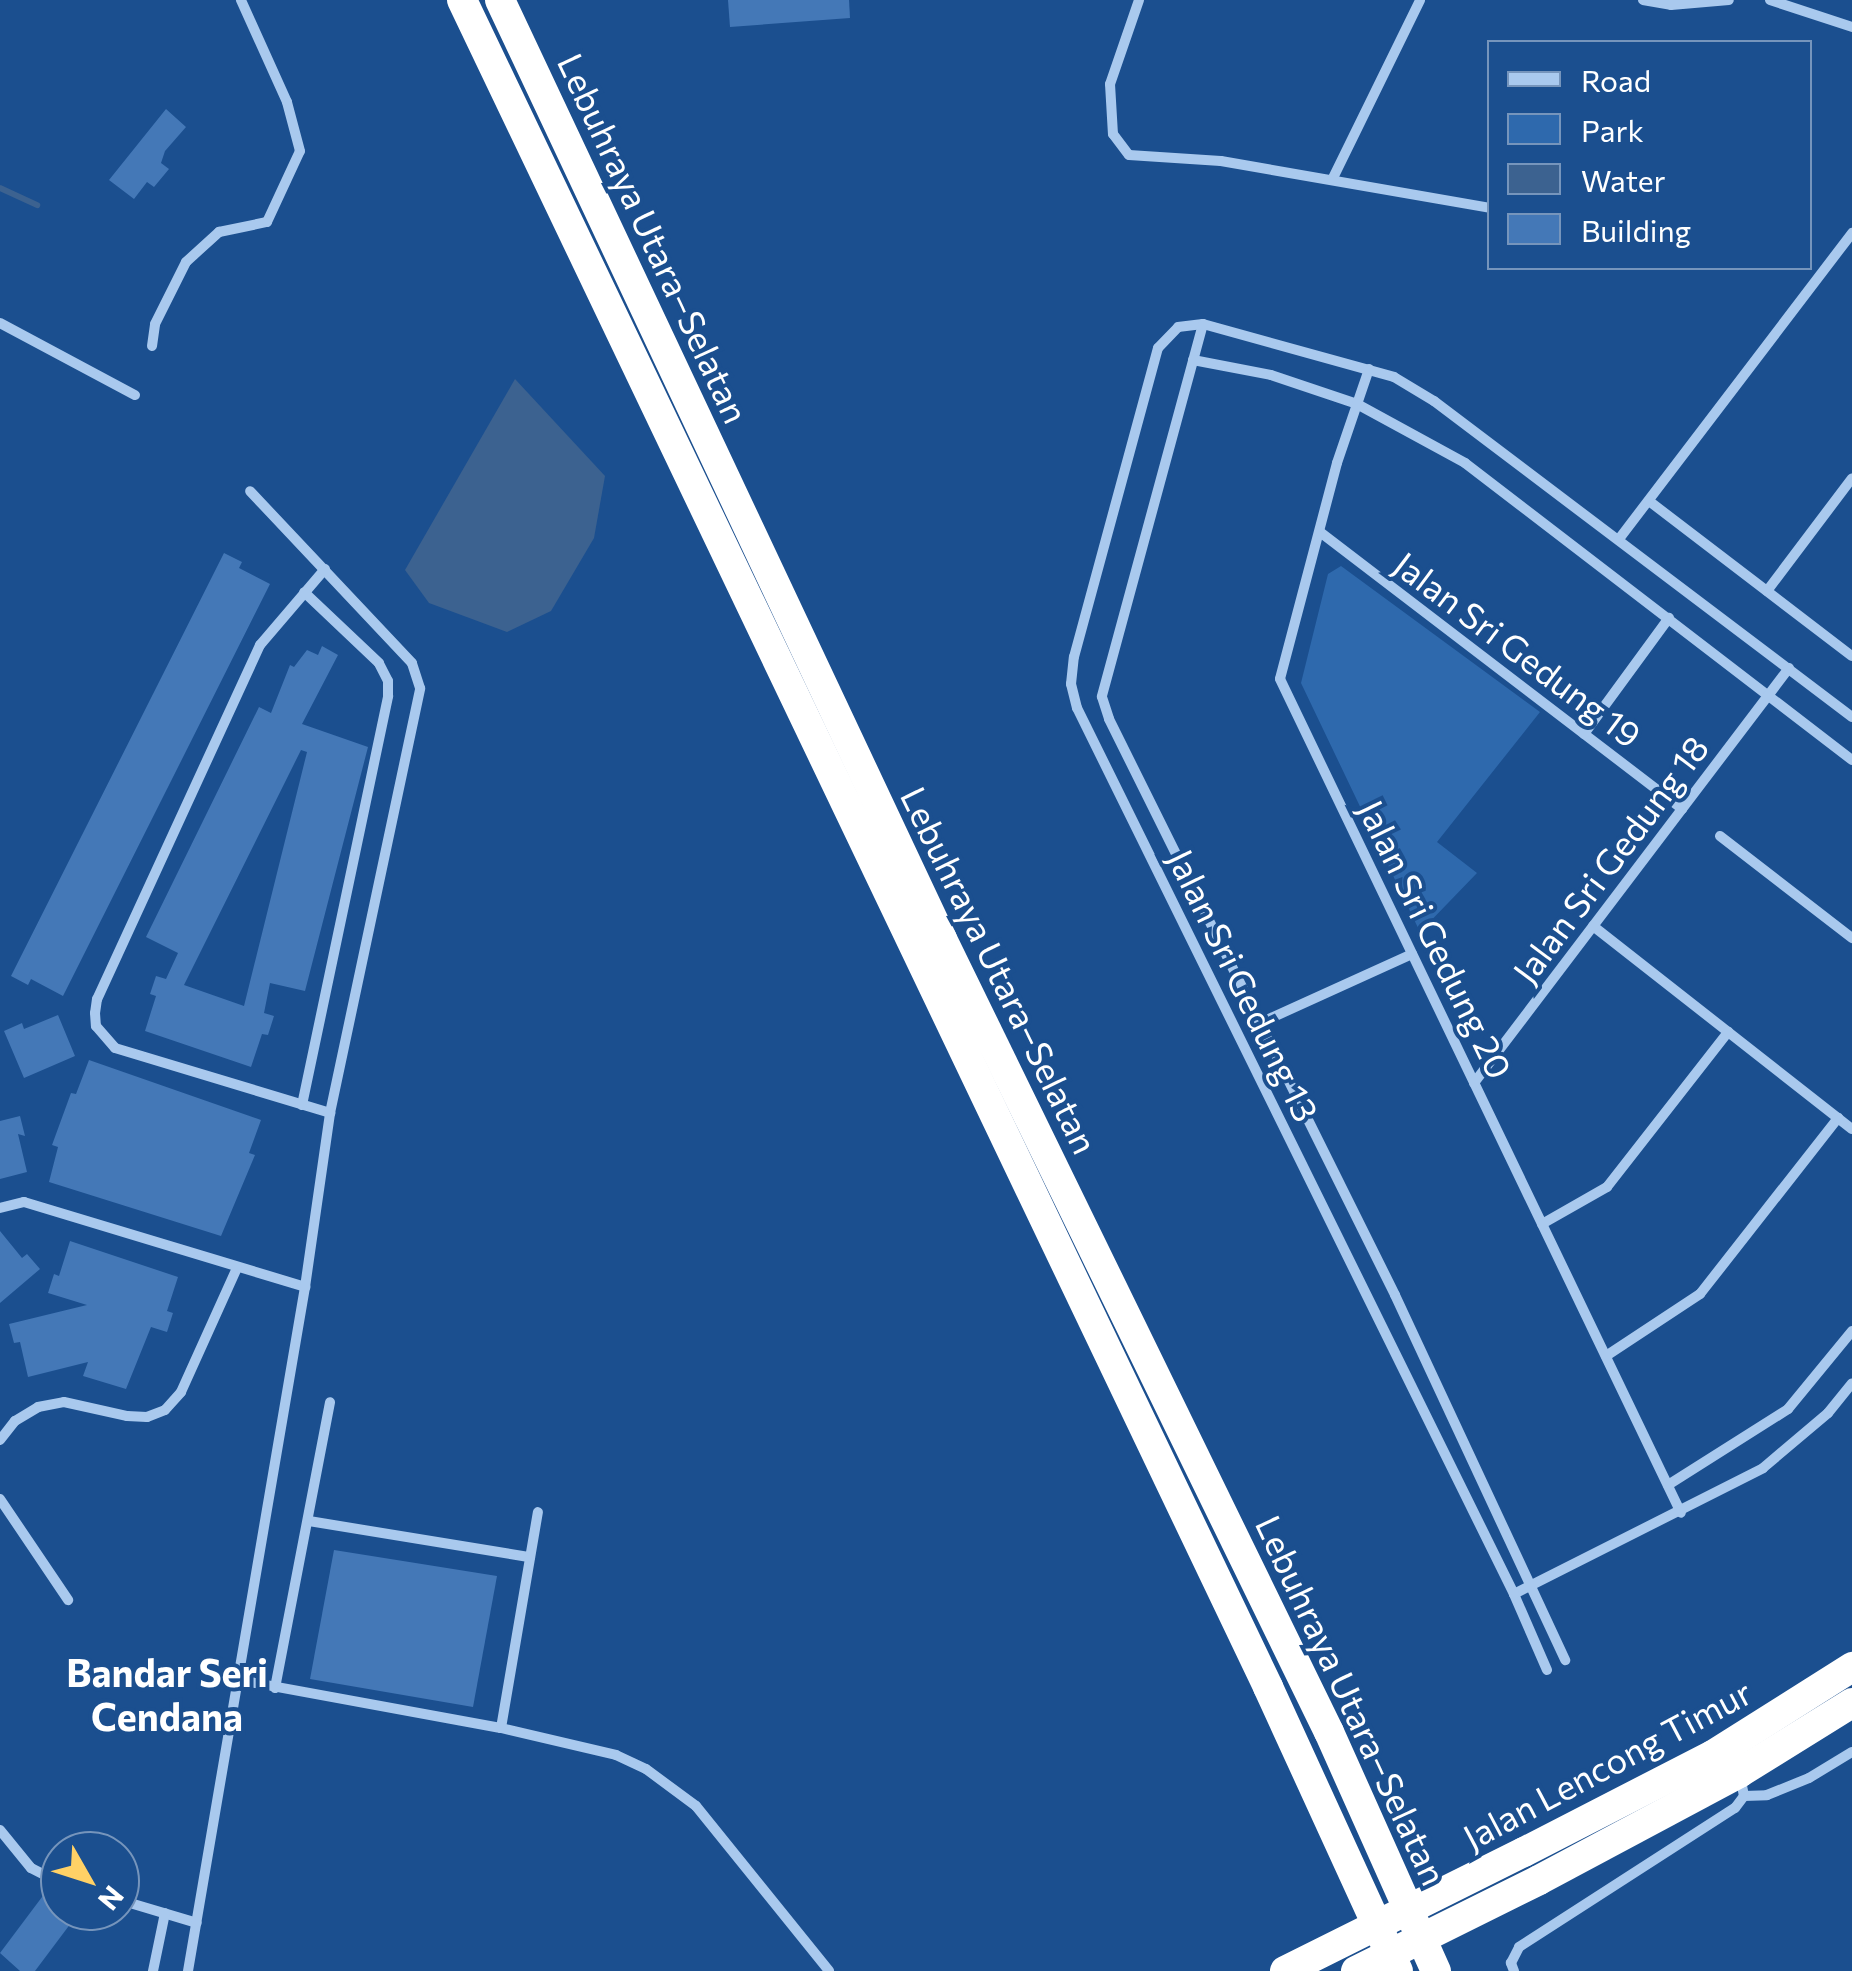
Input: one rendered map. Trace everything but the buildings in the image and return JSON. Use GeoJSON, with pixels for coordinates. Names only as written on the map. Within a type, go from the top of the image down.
{"type":"FeatureCollection","features":[{"type":"Feature","properties":{"kind":"highway","name":"Lebuhraya Utara–Selatan"},"geometry":{"type":"LineString","coordinates":[[462,0],[1260,1669],[1398,1971]]}},
{"type":"Feature","properties":{"kind":"highway","name":"Lebuhraya Utara–Selatan"},"geometry":{"type":"LineString","coordinates":[[500,0],[942,939],[1329,1732],[1436,1971]]}},
{"type":"Feature","properties":{"kind":"highway","name":"Jalan Lencong Timur"},"geometry":{"type":"LineString","coordinates":[[1285,1971],[1714,1755],[1852,1667]]}},
{"type":"Feature","properties":{"kind":"highway","name":"Jalan Lencong Timur"},"geometry":{"type":"LineString","coordinates":[[1356,1971],[1742,1785],[1852,1704]]}},
{"type":"Feature","properties":{"kind":"street"},"geometry":{"type":"LineString","coordinates":[[152,346],[156,324],[170,292],[197,248],[229,227],[254,228],[267,222],[296,163],[298,135],[241,0]]}},
{"type":"Feature","properties":{"kind":"street"},"geometry":{"type":"LineString","coordinates":[[1139,0],[1110,84],[1113,134],[1124,152],[1141,158],[1222,161],[1487,207]]}},
{"type":"Feature","properties":{"kind":"street"},"geometry":{"type":"LineString","coordinates":[[1332,180],[1420,0]]}},
{"type":"Feature","properties":{"kind":"street"},"geometry":{"type":"LineString","coordinates":[[1643,0],[1671,5],[1729,0]]}},
{"type":"Feature","properties":{"kind":"street"},"geometry":{"type":"LineString","coordinates":[[1770,0],[1852,27]]}},
{"type":"Feature","properties":{"kind":"street"},"geometry":{"type":"LineString","coordinates":[[1619,539],[1852,234]]}},
{"type":"Feature","properties":{"kind":"street"},"geometry":{"type":"LineString","coordinates":[[0,323],[135,395]]}},
{"type":"Feature","properties":{"kind":"street"},"geometry":{"type":"LineString","coordinates":[[1202,324],[1368,369],[1416,388],[1852,717]]}},
{"type":"Feature","properties":{"kind":"street","name":"Jalan Sri Gedung 13"},"geometry":{"type":"LineString","coordinates":[[1546,1670],[1514,1594],[1077,708],[1071,684],[1074,657],[1158,348],[1178,327],[1202,324],[1102,697],[1108,719],[1260,1022],[1566,1660]]}},
{"type":"Feature","properties":{"kind":"street"},"geometry":{"type":"LineString","coordinates":[[1193,360],[1271,375],[1357,404],[1466,463],[1852,760]]}},
{"type":"Feature","properties":{"kind":"street","name":"Jalan Sri Gedung 20"},"geometry":{"type":"LineString","coordinates":[[1368,369],[1280,678],[1681,1513]]}},
{"type":"Feature","properties":{"kind":"street"},"geometry":{"type":"LineString","coordinates":[[1766,591],[1852,480]]}},
{"type":"Feature","properties":{"kind":"street"},"geometry":{"type":"LineString","coordinates":[[188,1971],[306,1286],[330,1113],[420,688],[412,663],[250,491]]}},
{"type":"Feature","properties":{"kind":"street"},"geometry":{"type":"LineString","coordinates":[[1648,501],[1852,656]]}},
{"type":"Feature","properties":{"kind":"street","name":"Jalan Sri Gedung 19"},"geometry":{"type":"LineString","coordinates":[[1320,532],[1682,808]]}},
{"type":"Feature","properties":{"kind":"street"},"geometry":{"type":"LineString","coordinates":[[325,569],[260,645],[97,999],[95,1013],[96,1026],[115,1048],[330,1113]]}},
{"type":"Feature","properties":{"kind":"street"},"geometry":{"type":"LineString","coordinates":[[302,1104],[388,696],[388,681],[379,664],[304,592]]}},
{"type":"Feature","properties":{"kind":"street"},"geometry":{"type":"LineString","coordinates":[[1584,734],[1669,618]]}},
{"type":"Feature","properties":{"kind":"street","name":"Jalan Sri Gedung 18"},"geometry":{"type":"LineString","coordinates":[[1474,1083],[1789,668]]}},
{"type":"Feature","properties":{"kind":"street"},"geometry":{"type":"LineString","coordinates":[[1720,836],[1852,938]]}},
{"type":"Feature","properties":{"kind":"street"},"geometry":{"type":"LineString","coordinates":[[1593,926],[1852,1129]]}},
{"type":"Feature","properties":{"kind":"street"},"geometry":{"type":"LineString","coordinates":[[1260,1022],[1412,954]]}},
{"type":"Feature","properties":{"kind":"street"},"geometry":{"type":"LineString","coordinates":[[1542,1224],[1607,1187],[1728,1032]]}},
{"type":"Feature","properties":{"kind":"street"},"geometry":{"type":"LineString","coordinates":[[1606,1356],[1700,1294],[1838,1118]]}},
{"type":"Feature","properties":{"kind":"street"},"geometry":{"type":"LineString","coordinates":[[0,1208],[24,1202],[306,1286]]}},
{"type":"Feature","properties":{"kind":"street"},"geometry":{"type":"LineString","coordinates":[[0,1440],[15,1421],[51,1404],[64,1402],[147,1418],[166,1410],[182,1392],[236,1268]]}},
{"type":"Feature","properties":{"kind":"street"},"geometry":{"type":"LineString","coordinates":[[1668,1485],[1788,1409],[1852,1331]]}},
{"type":"Feature","properties":{"kind":"street"},"geometry":{"type":"LineString","coordinates":[[1514,1594],[1681,1513],[1784,1452],[1852,1383]]}},
{"type":"Feature","properties":{"kind":"street"},"geometry":{"type":"LineString","coordinates":[[275,1688],[330,1402]]}},
{"type":"Feature","properties":{"kind":"street"},"geometry":{"type":"LineString","coordinates":[[0,1499],[68,1600]]}},
{"type":"Feature","properties":{"kind":"street"},"geometry":{"type":"LineString","coordinates":[[500,1728],[538,1512]]}},
{"type":"Feature","properties":{"kind":"street"},"geometry":{"type":"LineString","coordinates":[[308,1521],[530,1557]]}},
{"type":"Feature","properties":{"kind":"street"},"geometry":{"type":"LineString","coordinates":[[239,1680],[500,1728],[616,1755],[672,1786],[696,1806],[830,1971]]}},
{"type":"Feature","properties":{"kind":"street"},"geometry":{"type":"LineString","coordinates":[[1514,1971],[1511,1963],[1519,1948],[1735,1808],[1742,1785],[1768,1795],[1809,1778],[1852,1752]]}},
{"type":"Feature","properties":{"kind":"street"},"geometry":{"type":"LineString","coordinates":[[0,1830],[31,1868],[40,1873]]}},
{"type":"Feature","properties":{"kind":"street"},"geometry":{"type":"LineString","coordinates":[[140,1906],[197,1923]]}},
{"type":"Feature","properties":{"kind":"street"},"geometry":{"type":"LineString","coordinates":[[153,1971],[165,1913]]}},
{"type":"Feature","properties":{"kind":"green space"},"geometry":{"type":"Polygon","coordinates":[[[1341,566],[1540,712],[1437,842],[1477,873],[1420,932],[1301,683],[1328,574],[1341,566]]]}},
{"type":"Feature","properties":{"kind":"water"},"geometry":{"type":"Polygon","coordinates":[[[515,379],[605,476],[594,538],[551,611],[507,632],[429,603],[405,570],[515,379]]]}},
{"type":"Feature","properties":{"kind":"waterway"},"geometry":{"type":"LineString","coordinates":[[0,188],[37,205]]}},
{"type":"Feature","properties":{"kind":"district","name":"Bandar Seri Cendana"},"geometry":{"type":"Point","coordinates":[167,1694]}}]}
